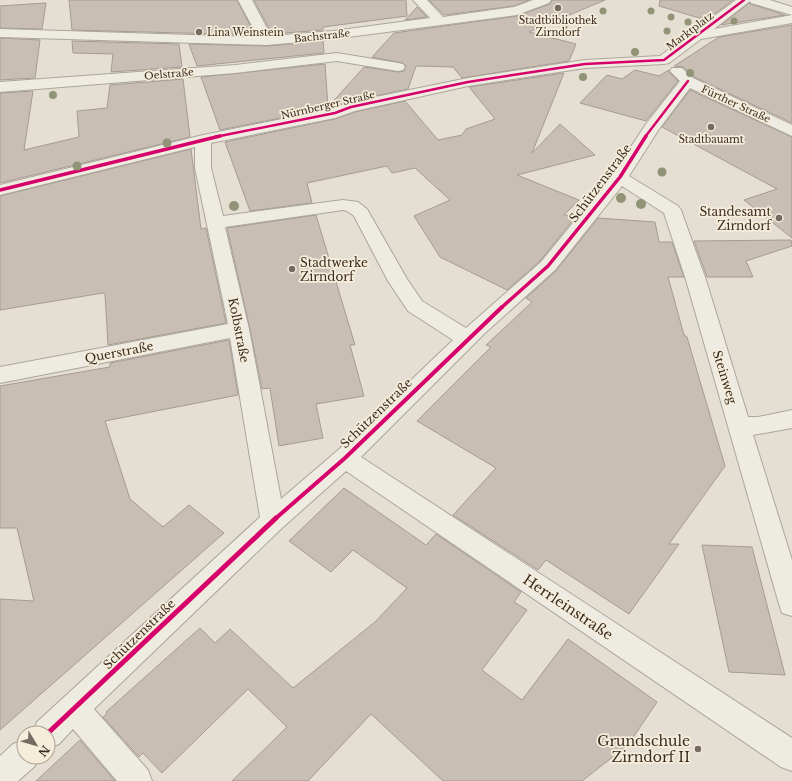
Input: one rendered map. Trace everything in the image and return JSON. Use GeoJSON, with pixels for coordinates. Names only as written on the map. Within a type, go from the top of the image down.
{"type":"FeatureCollection","features":[{"type":"Feature","properties":{"kind":"street"},"geometry":{"type":"LineString","coordinates":[[245,0],[267,41]]}},
{"type":"Feature","properties":{"kind":"street"},"geometry":{"type":"LineString","coordinates":[[420,0],[440,21]]}},
{"type":"Feature","properties":{"kind":"street","name":"Bachstraße"},"geometry":{"type":"LineString","coordinates":[[0,33],[267,41],[333,35],[517,11],[544,0]]}},
{"type":"Feature","properties":{"kind":"street","name":"Marktplatz"},"geometry":{"type":"LineString","coordinates":[[664,60],[744,0]]}},
{"type":"Feature","properties":{"kind":"street"},"geometry":{"type":"LineString","coordinates":[[756,0],[791,11]]}},
{"type":"Feature","properties":{"kind":"street"},"geometry":{"type":"LineString","coordinates":[[697,36],[791,11]]}},
{"type":"Feature","properties":{"kind":"street"},"geometry":{"type":"LineString","coordinates":[[333,35],[337,57]]}},
{"type":"Feature","properties":{"kind":"street","name":"Oelstraße"},"geometry":{"type":"LineString","coordinates":[[0,87],[235,69],[337,57],[398,67]]}},
{"type":"Feature","properties":{"kind":"street","name":"Fürther Straße"},"geometry":{"type":"LineString","coordinates":[[664,60],[688,80],[792,131]]}},
{"type":"Feature","properties":{"kind":"street","name":"Nürnberger Straße"},"geometry":{"type":"LineString","coordinates":[[0,190],[203,140],[335,113],[351,107],[468,82],[585,64],[664,60]]}},
{"type":"Feature","properties":{"kind":"street","name":"Schützenstraße"},"geometry":{"type":"LineString","coordinates":[[56,727],[273,521],[345,458],[468,338],[548,266],[620,177],[652,127],[688,80]]}},
{"type":"Feature","properties":{"kind":"street","name":"Kolbstraße"},"geometry":{"type":"LineString","coordinates":[[203,140],[203,168],[239,329],[273,521]]}},
{"type":"Feature","properties":{"kind":"street","name":"Steinweg"},"geometry":{"type":"LineString","coordinates":[[620,177],[672,210],[696,280],[792,604]]}},
{"type":"Feature","properties":{"kind":"street"},"geometry":{"type":"LineString","coordinates":[[216,223],[343,205],[352,206],[361,213],[398,281],[415,306],[468,338]]}},
{"type":"Feature","properties":{"kind":"street","name":"Querstraße"},"geometry":{"type":"LineString","coordinates":[[0,374],[239,329]]}},
{"type":"Feature","properties":{"kind":"street"},"geometry":{"type":"LineString","coordinates":[[740,425],[758,426],[792,419]]}},
{"type":"Feature","properties":{"kind":"street","name":"Herrleinstraße"},"geometry":{"type":"LineString","coordinates":[[345,458],[792,756]]}},
{"type":"Feature","properties":{"kind":"street"},"geometry":{"type":"LineString","coordinates":[[75,709],[137,781]]}},
{"type":"Feature","properties":{"kind":"street"},"geometry":{"type":"LineString","coordinates":[[0,777],[16,762]]}},
{"type":"Feature","properties":{"kind":"building"},"geometry":{"type":"Polygon","coordinates":[[[69,0],[237,0],[255,35],[72,30],[69,0]]]}},
{"type":"Feature","properties":{"kind":"building"},"geometry":{"type":"Polygon","coordinates":[[[254,0],[406,0],[407,16],[323,27],[323,30],[272,34],[254,0]]]}},
{"type":"Feature","properties":{"kind":"building"},"geometry":{"type":"Polygon","coordinates":[[[429,0],[529,0],[514,6],[444,15],[429,0]]]}},
{"type":"Feature","properties":{"kind":"building"},"geometry":{"type":"Polygon","coordinates":[[[552,0],[605,0],[529,32],[576,44],[569,61],[462,78],[453,67],[416,66],[408,89],[351,101],[331,108],[220,130],[201,77],[325,64],[328,107],[364,67],[398,72],[404,71],[406,66],[403,63],[372,57],[394,33],[517,16],[550,4],[552,0]]]}},
{"type":"Feature","properties":{"kind":"building"},"geometry":{"type":"Polygon","coordinates":[[[660,0],[733,0],[706,20],[659,6],[660,0]]]}},
{"type":"Feature","properties":{"kind":"building"},"geometry":{"type":"Polygon","coordinates":[[[46,3],[42,29],[0,28],[0,6],[46,3]]]}},
{"type":"Feature","properties":{"kind":"building"},"geometry":{"type":"Polygon","coordinates":[[[749,3],[751,4],[785,15],[721,25],[749,3]]]}},
{"type":"Feature","properties":{"kind":"building"},"geometry":{"type":"Polygon","coordinates":[[[417,7],[427,17],[405,20],[417,7]]]}},
{"type":"Feature","properties":{"kind":"building"},"geometry":{"type":"Polygon","coordinates":[[[792,25],[792,123],[694,77],[683,67],[674,66],[719,37],[792,25]]]}},
{"type":"Feature","properties":{"kind":"building"},"geometry":{"type":"Polygon","coordinates":[[[0,38],[40,40],[35,78],[0,80],[0,38]]]}},
{"type":"Feature","properties":{"kind":"building"},"geometry":{"type":"Polygon","coordinates":[[[72,41],[179,44],[182,67],[111,72],[113,54],[73,53],[72,41]]]}},
{"type":"Feature","properties":{"kind":"building"},"geometry":{"type":"Polygon","coordinates":[[[323,41],[324,53],[197,66],[189,44],[267,46],[323,41]]]}},
{"type":"Feature","properties":{"kind":"building"},"geometry":{"type":"Polygon","coordinates":[[[635,70],[659,76],[669,70],[669,72],[678,81],[646,121],[580,103],[607,75],[622,79],[635,70]]]}},
{"type":"Feature","properties":{"kind":"building"},"geometry":{"type":"Polygon","coordinates":[[[564,73],[532,153],[560,124],[595,155],[517,175],[579,200],[564,215],[576,216],[540,261],[507,290],[440,257],[414,216],[450,200],[415,168],[392,173],[387,166],[307,183],[312,203],[250,211],[225,142],[335,119],[355,112],[405,101],[438,140],[462,135],[466,129],[495,119],[469,87],[564,73]]]}},
{"type":"Feature","properties":{"kind":"building"},"geometry":{"type":"Polygon","coordinates":[[[183,79],[190,137],[0,183],[0,93],[33,91],[24,150],[79,137],[77,111],[107,108],[110,85],[183,79]]]}},
{"type":"Feature","properties":{"kind":"building"},"geometry":{"type":"Polygon","coordinates":[[[690,90],[792,137],[792,238],[744,200],[777,189],[662,127],[690,90]]]}},
{"type":"Feature","properties":{"kind":"building"},"geometry":{"type":"Polygon","coordinates":[[[191,149],[201,229],[206,228],[226,323],[108,345],[105,294],[103,293],[0,310],[0,196],[191,149]]]}},
{"type":"Feature","properties":{"kind":"building"},"geometry":{"type":"Polygon","coordinates":[[[316,215],[355,345],[350,345],[364,396],[316,404],[323,438],[279,446],[270,388],[262,389],[227,228],[316,215]]]}},
{"type":"Feature","properties":{"kind":"building"},"geometry":{"type":"Polygon","coordinates":[[[598,218],[655,222],[659,242],[672,242],[684,277],[668,277],[684,335],[687,337],[725,466],[669,544],[679,544],[629,614],[546,560],[538,570],[453,515],[496,468],[417,421],[491,347],[486,345],[532,302],[526,298],[556,271],[598,218]]]}},
{"type":"Feature","properties":{"kind":"building"},"geometry":{"type":"Polygon","coordinates":[[[791,240],[792,246],[746,261],[753,277],[707,277],[694,241],[791,240]]]}},
{"type":"Feature","properties":{"kind":"building"},"geometry":{"type":"Polygon","coordinates":[[[229,340],[238,395],[105,421],[130,499],[163,527],[189,505],[224,533],[0,730],[0,599],[34,601],[17,528],[0,528],[0,386],[110,367],[110,363],[229,340]]]}},
{"type":"Feature","properties":{"kind":"building"},"geometry":{"type":"Polygon","coordinates":[[[344,488],[426,545],[436,534],[521,592],[514,602],[527,610],[482,670],[522,700],[568,639],[657,702],[628,745],[582,781],[443,781],[371,714],[308,781],[232,781],[287,727],[248,689],[162,773],[143,753],[139,757],[103,717],[107,714],[106,712],[200,628],[215,643],[230,629],[293,688],[375,622],[407,588],[353,550],[331,572],[289,541],[344,488]]]}},
{"type":"Feature","properties":{"kind":"building"},"geometry":{"type":"Polygon","coordinates":[[[702,545],[752,547],[785,675],[729,672],[702,545]]]}},
{"type":"Feature","properties":{"kind":"building"},"geometry":{"type":"Polygon","coordinates":[[[80,740],[115,781],[36,781],[53,765],[56,765],[56,762],[80,740]]]}},
{"type":"Feature","properties":{"kind":"cycle path"},"geometry":{"type":"LineString","coordinates":[[0,190],[203,140],[335,113],[351,107],[468,82],[585,64],[664,60],[744,0]]}},
{"type":"Feature","properties":{"kind":"cycle path"},"geometry":{"type":"LineString","coordinates":[[56,725],[273,521],[345,458],[478,328],[548,266],[620,177],[652,127],[688,81]]}},
{"type":"Feature","properties":{"kind":"place","name":"Stadtbibliothek Zirndorf"},"geometry":{"type":"Point","coordinates":[558,8]}},
{"type":"Feature","properties":{"kind":"place","name":"Lina Weinstein"},"geometry":{"type":"Point","coordinates":[199,32]}},
{"type":"Feature","properties":{"kind":"place","name":"Stadtbauamt"},"geometry":{"type":"Point","coordinates":[711,127]}},
{"type":"Feature","properties":{"kind":"place","name":"Standesamt Zirndorf"},"geometry":{"type":"Point","coordinates":[779,218]}},
{"type":"Feature","properties":{"kind":"place","name":"Stadtwerke Zirndorf"},"geometry":{"type":"Point","coordinates":[292,269]}},
{"type":"Feature","properties":{"kind":"place","name":"Grundschule Zirndorf II"},"geometry":{"type":"Point","coordinates":[698,749]}}]}
